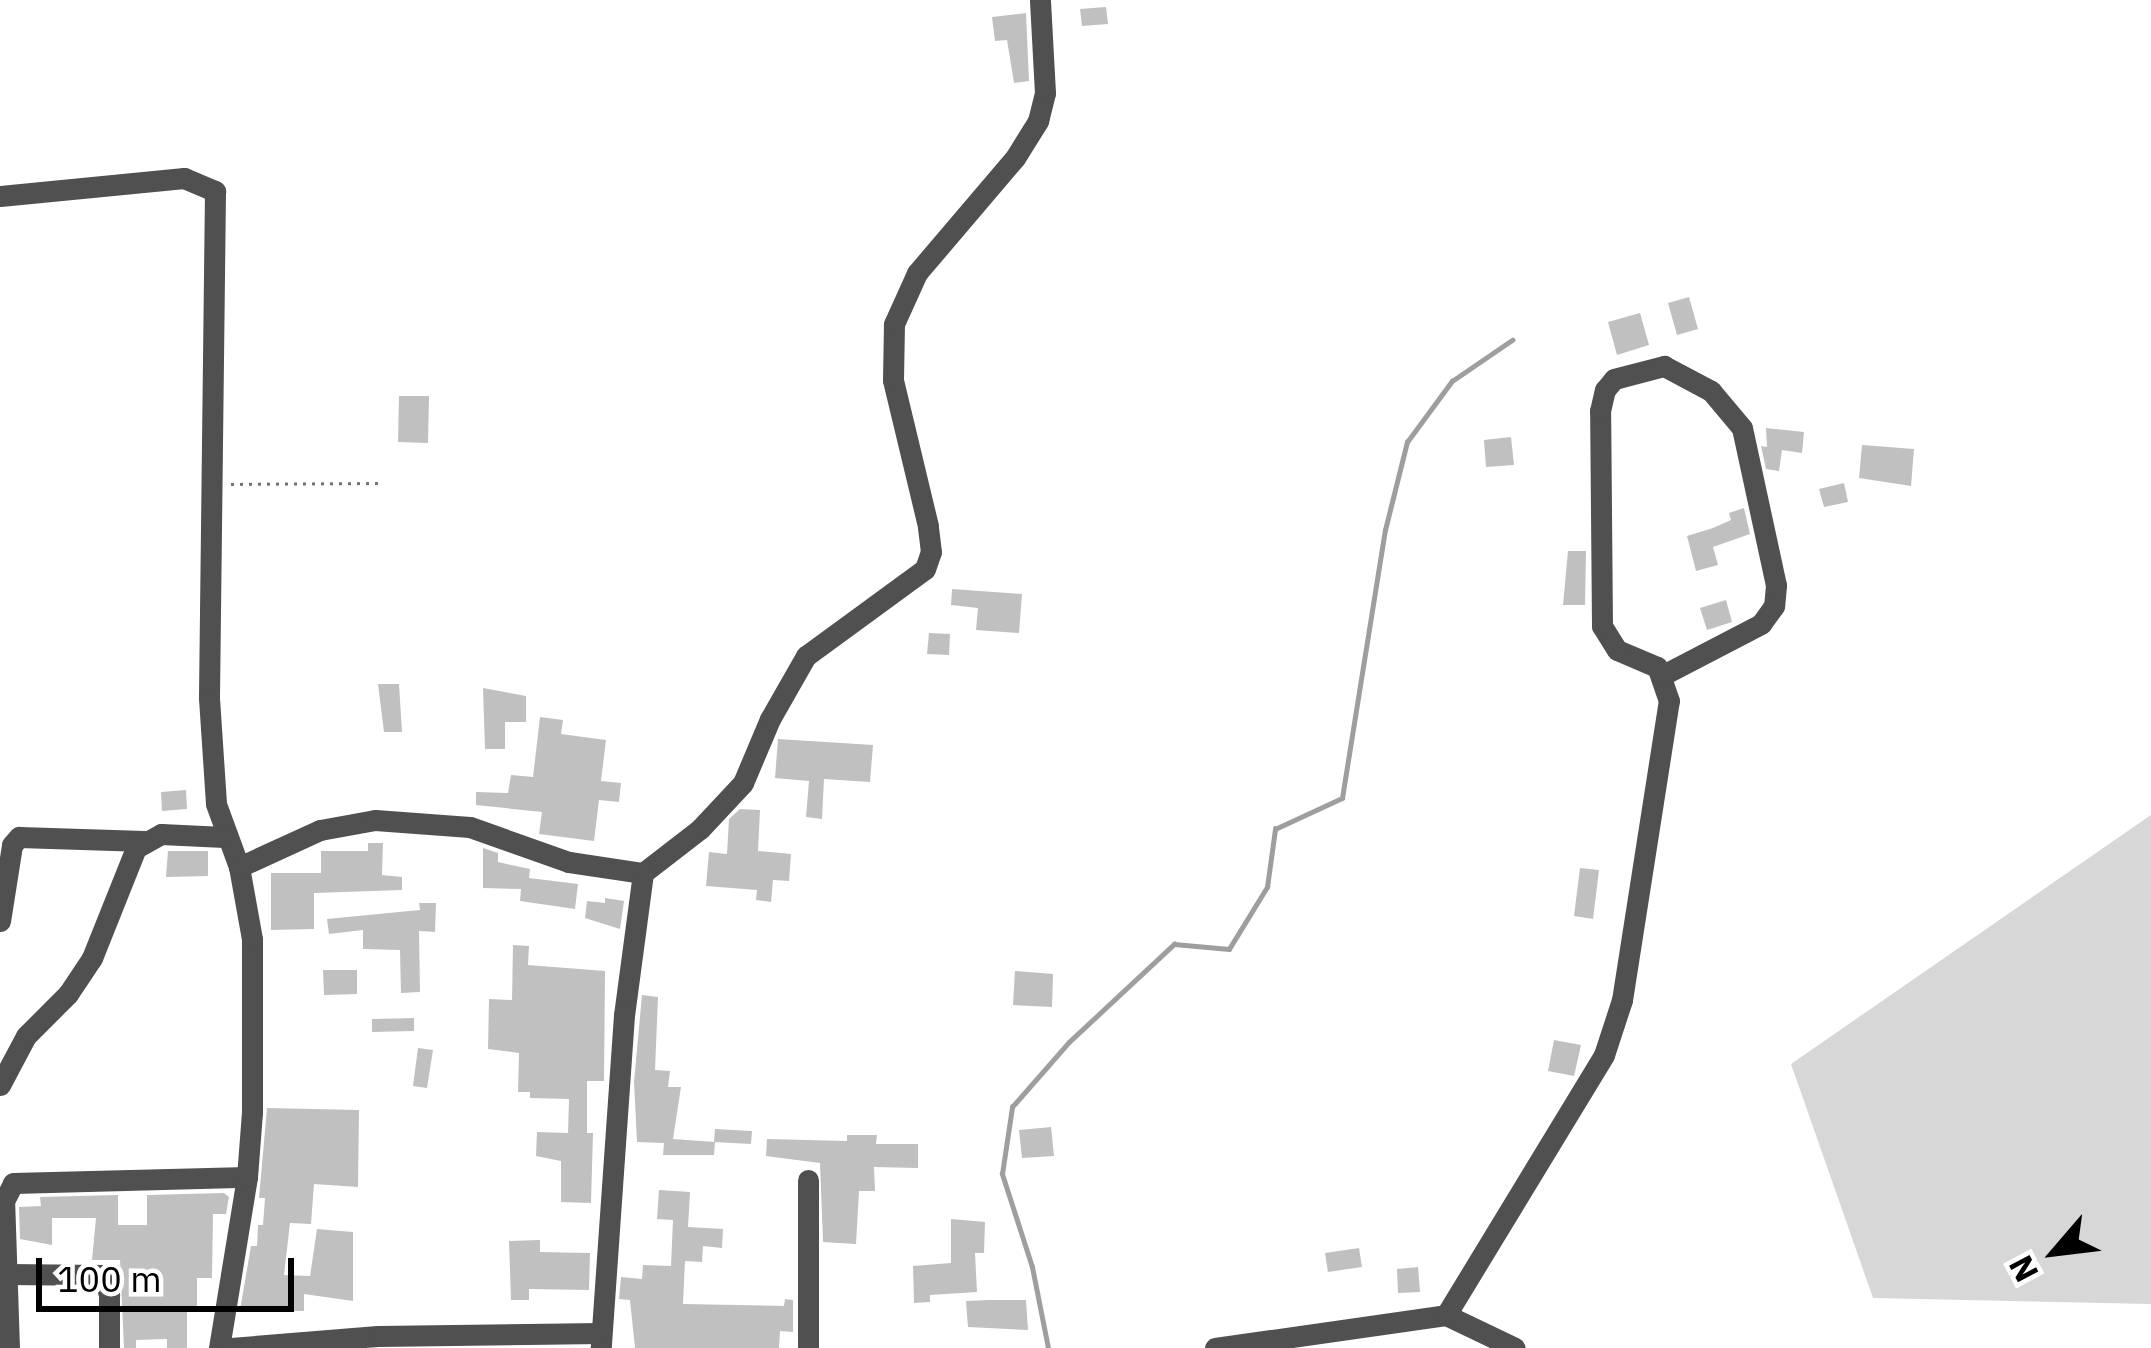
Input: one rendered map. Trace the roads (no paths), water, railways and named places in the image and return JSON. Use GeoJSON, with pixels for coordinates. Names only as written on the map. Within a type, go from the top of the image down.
{"type":"FeatureCollection","features":[{"type":"Feature","properties":{"kind":"street"},"geometry":{"type":"LineString","coordinates":[[231,1348],[378,1336],[602,1341],[624,1015],[643,873],[700,829],[742,783],[770,719],[806,656],[896,595],[925,568],[931,552],[928,526],[893,380],[894,324],[917,273],[1015,158],[1038,121],[1045,93],[1040,0]]}},
{"type":"Feature","properties":{"kind":"street"},"geometry":{"type":"LineString","coordinates":[[0,196],[159,179],[201,181],[215,191],[209,698],[216,804],[248,907],[255,1002],[247,1177],[219,1348]]}},
{"type":"Feature","properties":{"kind":"street"},"geometry":{"type":"LineString","coordinates":[[1447,1315],[1572,1112],[1617,1023],[1669,701],[1663,675],[1650,662],[1617,650],[1602,626],[1598,436],[1609,384],[1664,366],[1711,391],[1742,428],[1776,585],[1774,606],[1761,624],[1663,675]]}},
{"type":"Feature","properties":{"kind":"street"},"geometry":{"type":"LineString","coordinates":[[238,867],[320,830],[389,820],[470,827],[568,862],[643,873]]}},
{"type":"Feature","properties":{"kind":"street"},"geometry":{"type":"LineString","coordinates":[[0,921],[12,844],[19,837],[144,841],[165,833],[224,837]]}},
{"type":"Feature","properties":{"kind":"street"},"geometry":{"type":"LineString","coordinates":[[0,1084],[26,1036],[68,994],[92,958],[123,872],[144,841]]}},
{"type":"Feature","properties":{"kind":"street"},"geometry":{"type":"LineString","coordinates":[[9,1348],[4,1202],[13,1183],[247,1177]]}},
{"type":"Feature","properties":{"kind":"street"},"geometry":{"type":"LineString","coordinates":[[808,1180],[808,1348]]}},
{"type":"Feature","properties":{"kind":"street"},"geometry":{"type":"LineString","coordinates":[[7,1274],[103,1275],[109,1295],[109,1348]]}},
{"type":"Feature","properties":{"kind":"street"},"geometry":{"type":"LineString","coordinates":[[1215,1348],[1447,1315],[1515,1348]]}},
{"type":"Feature","properties":{"kind":"waterway"},"geometry":{"type":"LineString","coordinates":[[1048,1348],[1032,1267],[1002,1174],[1012,1107],[1069,1042],[1174,944],[1229,949],[1267,887],[1275,829],[1342,798],[1385,530],[1407,442],[1452,381],[1512,340]]}}]}
